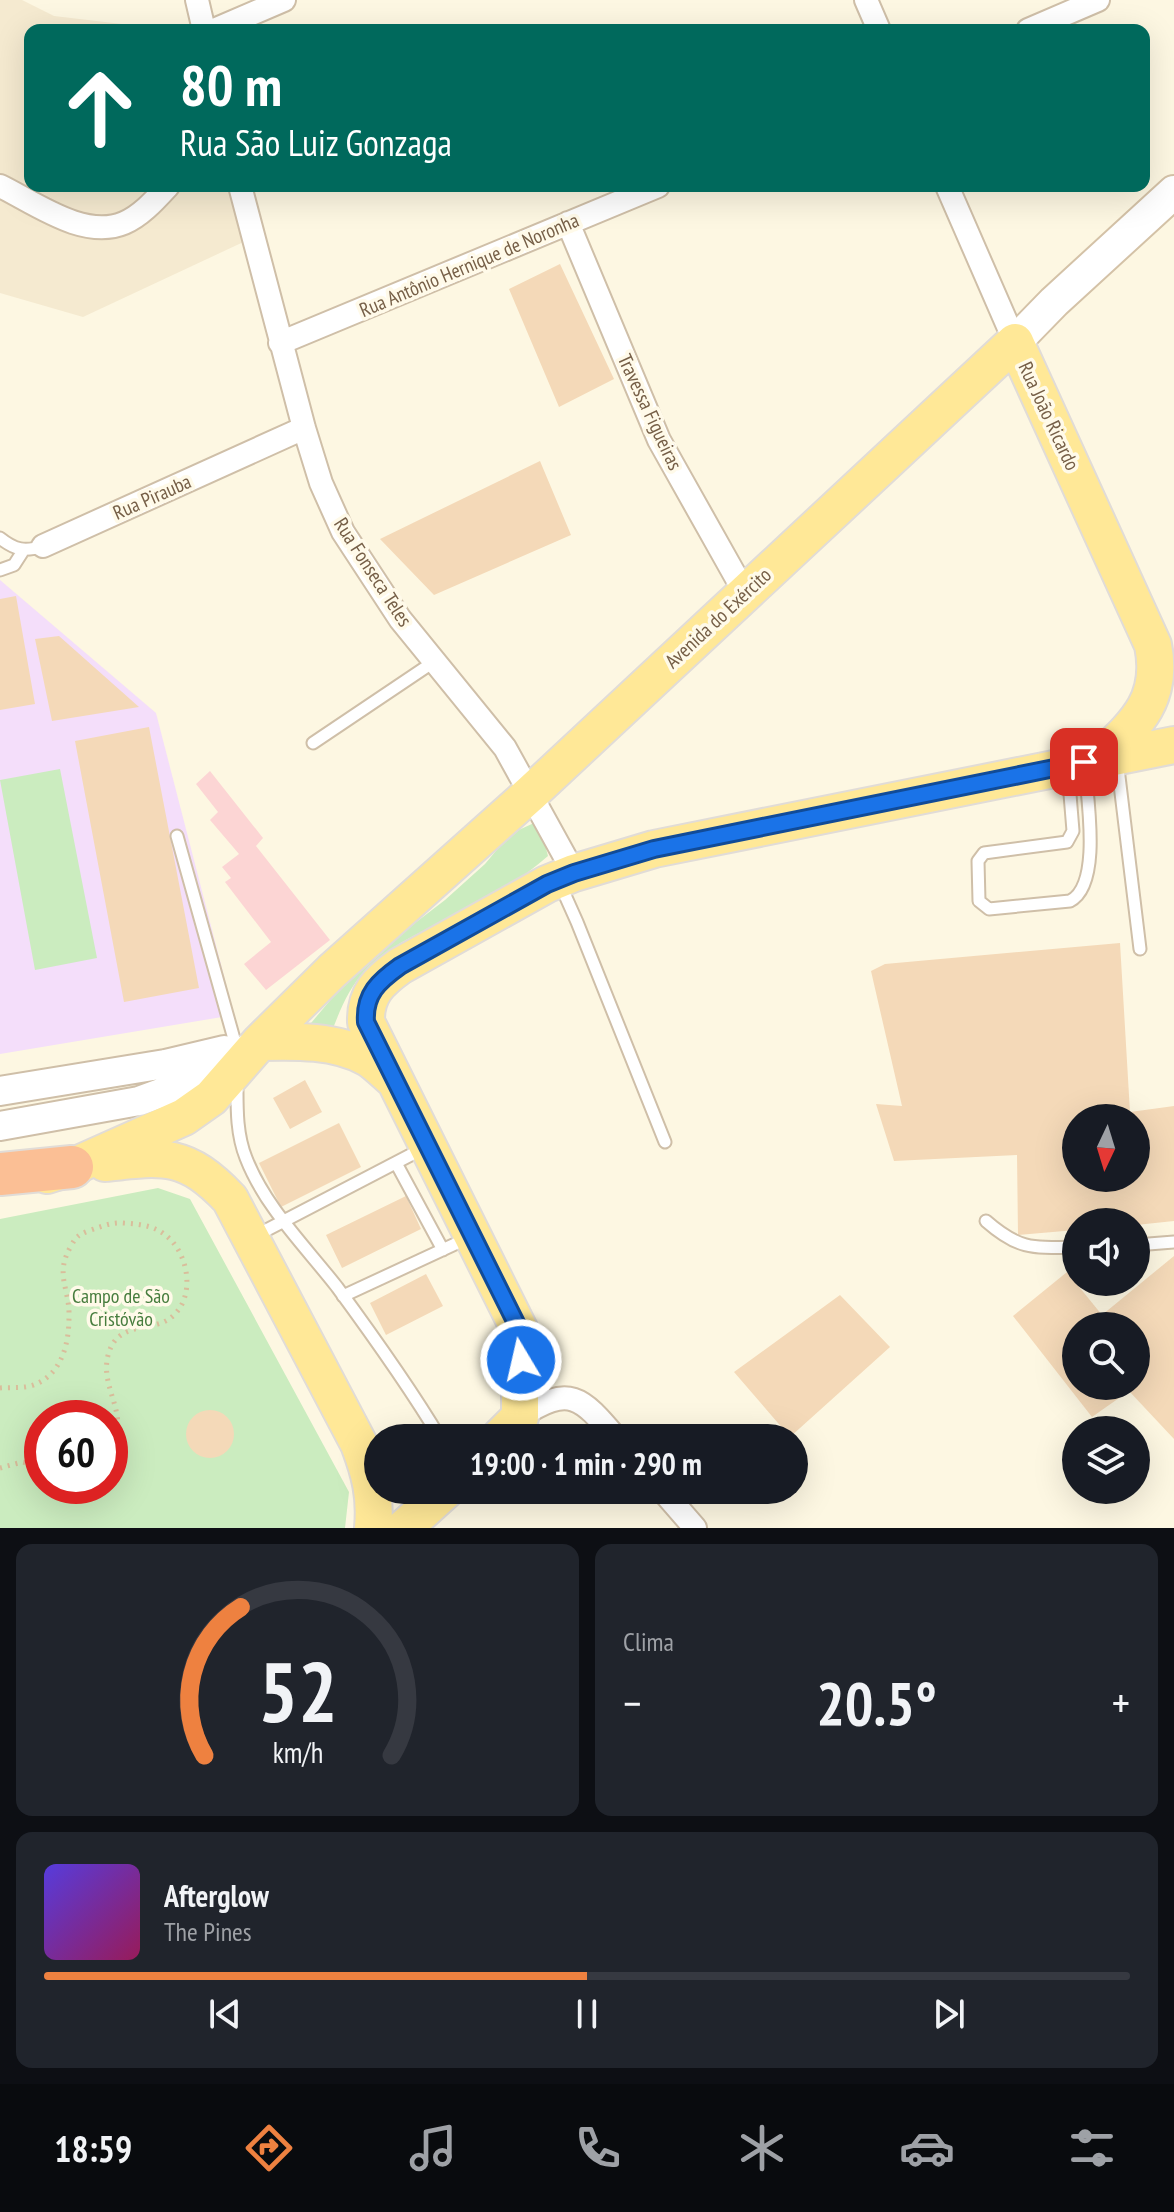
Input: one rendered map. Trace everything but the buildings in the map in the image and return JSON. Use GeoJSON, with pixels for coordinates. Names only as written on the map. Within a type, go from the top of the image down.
{"type":"FeatureCollection","features":[{"type":"Feature","properties":{"kind":"highway"},"geometry":{"type":"LineString","coordinates":[[0,1174],[72,1167]]}},
{"type":"Feature","properties":{"kind":"main road","name":"Avenida do Exército"},"geometry":{"type":"LineString","coordinates":[[245,1052],[530,794],[1174,192]]}},
{"type":"Feature","properties":{"kind":"main road","name":"Rua João Ricardo"},"geometry":{"type":"LineString","coordinates":[[1015,342],[1164,653]]}},
{"type":"Feature","properties":{"kind":"main road"},"geometry":{"type":"LineString","coordinates":[[1092,761],[1143,715],[1164,653]]}},
{"type":"Feature","properties":{"kind":"main road"},"geometry":{"type":"LineString","coordinates":[[510,1424],[520,1331],[458,1243],[411,1155],[395,1080],[366,1022],[367,1004],[379,982],[400,966],[566,877],[654,849],[1174,745]]}},
{"type":"Feature","properties":{"kind":"main road"},"geometry":{"type":"LineString","coordinates":[[0,1190],[72,1167],[184,1117],[211,1098],[245,1052],[288,1041],[330,1045],[367,1058],[395,1080]]}},
{"type":"Feature","properties":{"kind":"main road"},"geometry":{"type":"LineString","coordinates":[[72,1167],[152,1157],[182,1161],[209,1176],[230,1199],[359,1444],[372,1478],[375,1504],[373,1528]]}},
{"type":"Feature","properties":{"kind":"main road"},"geometry":{"type":"LineString","coordinates":[[404,1528],[431,1504]]}},
{"type":"Feature","properties":{"kind":"street"},"geometry":{"type":"LineString","coordinates":[[197,0],[203,24]]}},
{"type":"Feature","properties":{"kind":"street"},"geometry":{"type":"LineString","coordinates":[[228,24],[284,0]]}},
{"type":"Feature","properties":{"kind":"street"},"geometry":{"type":"LineString","coordinates":[[866,0],[876,24]]}},
{"type":"Feature","properties":{"kind":"street"},"geometry":{"type":"LineString","coordinates":[[1042,24],[1098,0]]}},
{"type":"Feature","properties":{"kind":"street"},"geometry":{"type":"LineString","coordinates":[[0,186],[89,227],[124,223],[162,192]]}},
{"type":"Feature","properties":{"kind":"street","name":"Rua Fonseca Teles"},"geometry":{"type":"LineString","coordinates":[[242,192],[304,428],[321,483],[343,532],[400,619],[505,748],[530,794],[566,877]]}},
{"type":"Feature","properties":{"kind":"street","name":"Rua Antônio Hernique de Noronha"},"geometry":{"type":"LineString","coordinates":[[280,343],[643,192]]}},
{"type":"Feature","properties":{"kind":"street","name":"Rua João Ricardo"},"geometry":{"type":"LineString","coordinates":[[950,192],[1015,342]]}},
{"type":"Feature","properties":{"kind":"street","name":"Travessa Figueiras"},"geometry":{"type":"LineString","coordinates":[[568,223],[659,440],[745,593]]}},
{"type":"Feature","properties":{"kind":"street","name":"Rua Pirauba"},"geometry":{"type":"LineString","coordinates":[[33,548],[304,428]]}},
{"type":"Feature","properties":{"kind":"street"},"geometry":{"type":"LineString","coordinates":[[0,1091],[245,1052]]}},
{"type":"Feature","properties":{"kind":"street"},"geometry":{"type":"LineString","coordinates":[[0,1126],[139,1101],[169,1090],[245,1052]]}},
{"type":"Feature","properties":{"kind":"street"},"geometry":{"type":"LineString","coordinates":[[514,1424],[541,1403],[556,1398],[574,1399],[590,1408],[604,1424]]}},
{"type":"Feature","properties":{"kind":"street"},"geometry":{"type":"LineString","coordinates":[[674,1504],[695,1528]]}},
{"type":"Feature","properties":{"kind":"lane"},"geometry":{"type":"LineString","coordinates":[[0,538],[14,548],[33,548]]}},
{"type":"Feature","properties":{"kind":"lane"},"geometry":{"type":"LineString","coordinates":[[0,570],[14,565],[33,548]]}},
{"type":"Feature","properties":{"kind":"lane"},"geometry":{"type":"LineString","coordinates":[[313,743],[435,661]]}},
{"type":"Feature","properties":{"kind":"lane"},"geometry":{"type":"LineString","coordinates":[[1092,761],[1091,852],[1082,891],[1070,901],[989,909],[982,905],[979,901],[978,861],[984,853],[1067,842],[1071,838],[1092,761]]}},
{"type":"Feature","properties":{"kind":"lane"},"geometry":{"type":"LineString","coordinates":[[1092,761],[1140,949]]}},
{"type":"Feature","properties":{"kind":"lane"},"geometry":{"type":"LineString","coordinates":[[177,836],[245,1052],[237,1124],[245,1156],[259,1187],[343,1296],[432,1424]]}},
{"type":"Feature","properties":{"kind":"lane"},"geometry":{"type":"LineString","coordinates":[[566,877],[577,922],[665,1142]]}},
{"type":"Feature","properties":{"kind":"lane"},"geometry":{"type":"LineString","coordinates":[[251,1239],[411,1155]]}},
{"type":"Feature","properties":{"kind":"lane"},"geometry":{"type":"LineString","coordinates":[[986,1221],[1007,1239],[1029,1246],[1062,1247]]}},
{"type":"Feature","properties":{"kind":"lane"},"geometry":{"type":"LineString","coordinates":[[1150,1244],[1174,1242]]}},
{"type":"Feature","properties":{"kind":"lane"},"geometry":{"type":"LineString","coordinates":[[343,1296],[458,1243]]}},
{"type":"Feature","properties":{"kind":"path"},"geometry":{"type":"LineString","coordinates":[[0,1388],[34,1385],[50,1376],[62,1359],[70,1316],[62,1275],[63,1260],[78,1235],[114,1222],[145,1225],[172,1241],[184,1262],[188,1283],[185,1299],[178,1312],[168,1321],[130,1328],[109,1349],[107,1381],[114,1400]]}},
{"type":"Feature","properties":{"kind":"path"},"geometry":{"type":"LineString","coordinates":[[0,1468],[24,1462]]}},
{"type":"Feature","properties":{"kind":"shaded area"},"geometry":{"type":"Polygon","coordinates":[[[0,0],[22,0],[54,16],[122,24],[24,24],[24,192],[241,192],[252,238],[83,317],[0,293],[0,0]]]}},
{"type":"Feature","properties":{"kind":"shaded area"},"geometry":{"type":"Polygon","coordinates":[[[0,580],[156,713],[234,1015],[0,1054],[0,580]]]}},
{"type":"Feature","properties":{"kind":"shaded area"},"geometry":{"type":"Polygon","coordinates":[[[210,771],[263,838],[256,846],[330,940],[266,990],[244,964],[271,942],[225,882],[231,878],[222,867],[239,854],[210,820],[218,812],[196,784],[210,771]]]}},
{"type":"Feature","properties":{"kind":"green space"},"geometry":{"type":"Polygon","coordinates":[[[60,769],[97,958],[35,970],[0,780],[60,769]]]}},
{"type":"Feature","properties":{"kind":"green space"},"geometry":{"type":"Polygon","coordinates":[[[534,823],[548,856],[488,899],[413,936],[377,960],[350,992],[331,1034],[306,1029],[359,966],[445,900],[485,864],[510,834],[534,823]]]}},
{"type":"Feature","properties":{"kind":"green space","name":"Campo de São Cristóvão"},"geometry":{"type":"Polygon","coordinates":[[[158,1188],[190,1199],[349,1492],[345,1528],[0,1528],[0,1219],[158,1188]]]}},
{"type":"Feature","properties":{"kind":"route"},"geometry":{"type":"LineString","coordinates":[[521,1360],[520,1331],[366,1022],[367,1004],[379,982],[400,966],[547,884],[574,873],[654,849],[1084,762]]}}]}
